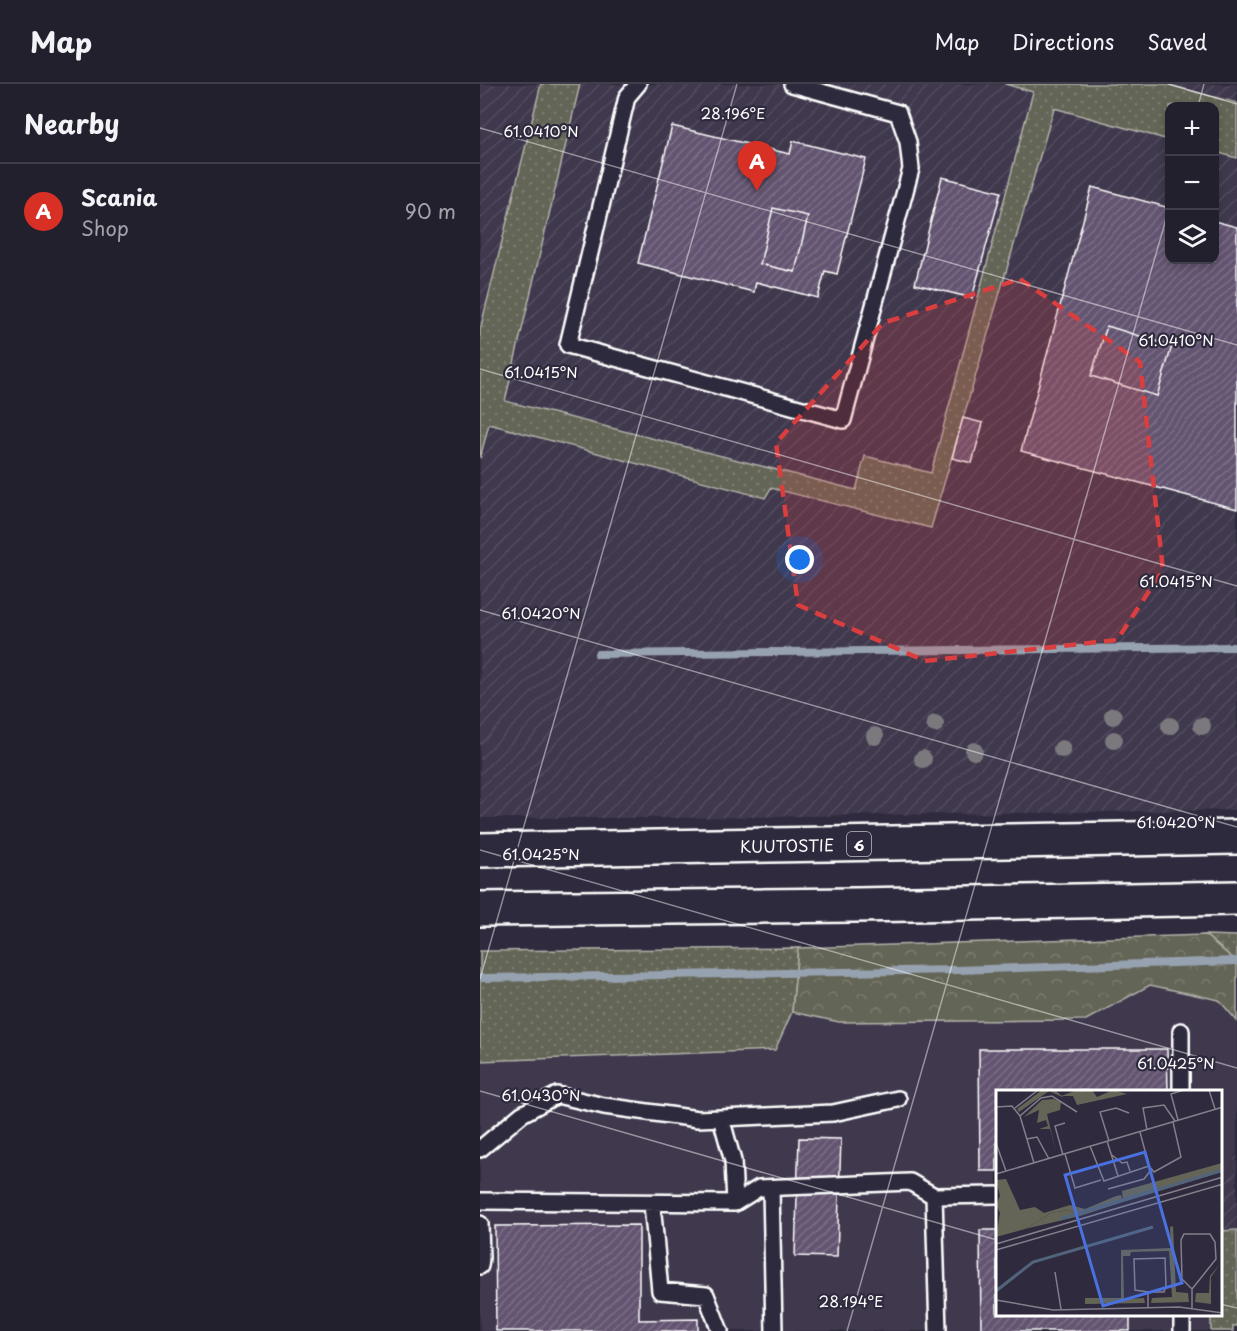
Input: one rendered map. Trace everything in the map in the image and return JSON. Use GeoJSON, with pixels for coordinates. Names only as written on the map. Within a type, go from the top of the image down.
{"type":"FeatureCollection","features":[{"type":"Feature","properties":{"kind":"highway","name":"KUUTOSTIE"},"geometry":{"type":"LineString","coordinates":[[480,850],[1237,837]]}},
{"type":"Feature","properties":{"kind":"highway"},"geometry":{"type":"LineString","coordinates":[[480,909],[1237,898]]}},
{"type":"Feature","properties":{"kind":"lane"},"geometry":{"type":"LineString","coordinates":[[638,84],[627,97],[568,345],[843,420],[911,169],[908,142],[898,113],[798,85]]}},
{"type":"Feature","properties":{"kind":"lane"},"geometry":{"type":"LineString","coordinates":[[1180,1090],[1181,1031]]}},
{"type":"Feature","properties":{"kind":"lane"},"geometry":{"type":"LineString","coordinates":[[480,1149],[522,1114],[557,1095],[604,1106],[698,1119],[833,1113],[898,1099]]}},
{"type":"Feature","properties":{"kind":"lane"},"geometry":{"type":"LineString","coordinates":[[722,1118],[733,1161],[735,1203]]}},
{"type":"Feature","properties":{"kind":"lane"},"geometry":{"type":"LineString","coordinates":[[480,1201],[735,1203],[759,1188],[910,1182],[934,1196],[996,1195]]}},
{"type":"Feature","properties":{"kind":"lane"},"geometry":{"type":"LineString","coordinates":[[771,1188],[774,1331]]}},
{"type":"Feature","properties":{"kind":"lane"},"geometry":{"type":"LineString","coordinates":[[934,1196],[938,1331]]}},
{"type":"Feature","properties":{"kind":"lane"},"geometry":{"type":"LineString","coordinates":[[652,1203],[660,1292],[706,1295],[720,1331]]}},
{"type":"Feature","properties":{"kind":"lane"},"geometry":{"type":"LineString","coordinates":[[480,1224],[480,1266]]}},
{"type":"Feature","properties":{"kind":"highlighted area"},"geometry":{"type":"Polygon","coordinates":[[[1020,279],[1140,362],[1163,570],[1117,640],[925,661],[798,605],[776,443],[883,323],[1020,279]]]}},
{"type":"Feature","properties":{"kind":"shaded area"},"geometry":{"type":"Polygon","coordinates":[[[480,84],[1237,84],[1237,810],[676,818],[480,818],[480,84]]]}},
{"type":"Feature","properties":{"kind":"shaded area"},"geometry":{"type":"Polygon","coordinates":[[[1150,985],[1219,1000],[1237,1021],[1237,1151],[1222,1196],[1222,1090],[996,1090],[996,1316],[1211,1316],[1211,1331],[480,1331],[480,1061],[775,1050],[792,1012],[839,1022],[1086,1020],[1150,985]]]}},
{"type":"Feature","properties":{"kind":"shaded area"},"geometry":{"type":"Polygon","coordinates":[[[1237,1151],[1237,1230],[1222,1231],[1222,1196],[1237,1151]]]}},
{"type":"Feature","properties":{"kind":"green space"},"geometry":{"type":"Polygon","coordinates":[[[541,84],[580,84],[505,401],[856,490],[865,456],[931,473],[1033,92],[1005,84],[1166,84],[1237,103],[1237,158],[1219,153],[1219,102],[1165,102],[1165,139],[1054,108],[931,528],[771,488],[765,498],[489,424],[480,458],[480,330],[541,84]]]}},
{"type":"Feature","properties":{"kind":"green space"},"geometry":{"type":"Polygon","coordinates":[[[1205,935],[1237,936],[1237,962],[1205,935]]]}},
{"type":"Feature","properties":{"kind":"green space"},"geometry":{"type":"Polygon","coordinates":[[[1205,935],[1237,962],[1237,1021],[1219,1000],[1150,985],[1086,1020],[839,1022],[792,1012],[798,948],[1205,935]]]}},
{"type":"Feature","properties":{"kind":"green space"},"geometry":{"type":"Polygon","coordinates":[[[798,948],[792,1012],[775,1050],[480,1061],[480,951],[798,948]]]}},
{"type":"Feature","properties":{"kind":"green space"},"geometry":{"type":"Polygon","coordinates":[[[1237,1230],[1237,1326],[1233,1326],[1233,1331],[1211,1331],[1211,1316],[1222,1316],[1222,1231],[1237,1230]]]}},
{"type":"Feature","properties":{"kind":"building"},"geometry":{"type":"Polygon","coordinates":[[[672,126],[790,154],[793,141],[866,159],[837,274],[825,271],[818,298],[756,282],[754,292],[638,263],[672,126]]]}},
{"type":"Feature","properties":{"kind":"building"},"geometry":{"type":"Polygon","coordinates":[[[942,177],[1001,192],[972,298],[915,284],[942,177]]]}},
{"type":"Feature","properties":{"kind":"building"},"geometry":{"type":"Polygon","coordinates":[[[1092,187],[1165,207],[1165,264],[1219,264],[1219,222],[1237,227],[1237,509],[1021,451],[1092,187]]]}},
{"type":"Feature","properties":{"kind":"building"},"geometry":{"type":"Polygon","coordinates":[[[773,208],[808,216],[795,272],[760,264],[773,208]]]}},
{"type":"Feature","properties":{"kind":"building"},"geometry":{"type":"Polygon","coordinates":[[[1107,326],[1172,346],[1157,396],[1091,376],[1107,326]]]}},
{"type":"Feature","properties":{"kind":"building"},"geometry":{"type":"Polygon","coordinates":[[[963,418],[983,423],[972,463],[952,458],[963,418]]]}},
{"type":"Feature","properties":{"kind":"building"},"geometry":{"type":"Polygon","coordinates":[[[979,1049],[1167,1049],[1168,1090],[996,1090],[996,1171],[980,1171],[979,1049]]]}},
{"type":"Feature","properties":{"kind":"building"},"geometry":{"type":"Polygon","coordinates":[[[799,1138],[841,1139],[837,1257],[795,1256],[799,1138]]]}},
{"type":"Feature","properties":{"kind":"building"},"geometry":{"type":"Polygon","coordinates":[[[639,1225],[639,1320],[698,1319],[698,1331],[496,1331],[495,1226],[639,1225]]]}},
{"type":"Feature","properties":{"kind":"building"},"geometry":{"type":"Polygon","coordinates":[[[980,1230],[996,1230],[996,1316],[1130,1316],[1130,1331],[981,1331],[980,1230]]]}},
{"type":"Feature","properties":{"kind":"waterway"},"geometry":{"type":"LineString","coordinates":[[598,654],[1237,647]]}},
{"type":"Feature","properties":{"kind":"waterway"},"geometry":{"type":"LineString","coordinates":[[480,978],[958,970],[1237,961]]}},
{"type":"Feature","properties":{"kind":"place","name":"Scania"},"geometry":{"type":"Point","coordinates":[757,191]}}]}
